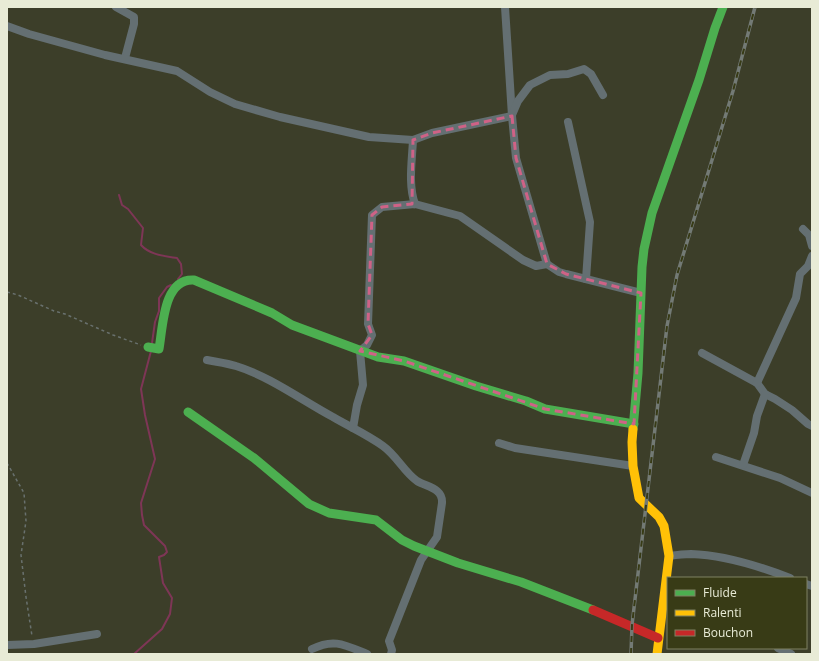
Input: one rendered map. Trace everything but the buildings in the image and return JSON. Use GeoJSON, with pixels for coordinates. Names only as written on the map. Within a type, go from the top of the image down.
{"type":"FeatureCollection","features":[{"type":"Feature","properties":{"kind":"street"},"geometry":{"type":"LineString","coordinates":[[116,7],[134,18],[134,24],[125,58]]}},
{"type":"Feature","properties":{"kind":"street"},"geometry":{"type":"LineString","coordinates":[[504,7],[516,158],[547,264],[559,272],[641,293]]}},
{"type":"Feature","properties":{"kind":"street"},"geometry":{"type":"LineString","coordinates":[[667,577],[669,556],[664,526],[659,517],[639,498],[633,466],[632,442],[638,373],[644,249],[652,213],[701,76],[715,25],[723,7]]}},
{"type":"Feature","properties":{"kind":"street"},"geometry":{"type":"LineString","coordinates":[[7,26],[105,55],[125,58],[178,71],[210,92],[235,104],[280,118],[369,137],[414,140],[432,133],[512,116]]}},
{"type":"Feature","properties":{"kind":"street"},"geometry":{"type":"LineString","coordinates":[[512,116],[518,101],[530,85],[550,75],[568,74],[584,69],[591,74],[603,95]]}},
{"type":"Feature","properties":{"kind":"street"},"geometry":{"type":"LineString","coordinates":[[568,122],[590,222],[586,279]]}},
{"type":"Feature","properties":{"kind":"street"},"geometry":{"type":"LineString","coordinates":[[414,140],[412,169],[412,196],[414,204]]}},
{"type":"Feature","properties":{"kind":"street"},"geometry":{"type":"LineString","coordinates":[[360,351],[367,345],[372,335],[368,324],[372,215],[382,207],[414,204],[460,216],[523,260],[536,266],[547,264]]}},
{"type":"Feature","properties":{"kind":"street"},"geometry":{"type":"LineString","coordinates":[[803,229],[810,235],[812,246]]}},
{"type":"Feature","properties":{"kind":"street"},"geometry":{"type":"LineString","coordinates":[[757,383],[796,298],[800,274],[808,266],[812,256]]}},
{"type":"Feature","properties":{"kind":"street"},"geometry":{"type":"LineString","coordinates":[[148,347],[159,349],[168,305],[175,287],[187,280],[194,280],[272,313],[292,325],[378,357],[404,361],[469,384],[526,401],[545,409],[634,424]]}},
{"type":"Feature","properties":{"kind":"street"},"geometry":{"type":"LineString","coordinates":[[353,428],[357,405],[363,385],[360,351]]}},
{"type":"Feature","properties":{"kind":"street"},"geometry":{"type":"LineString","coordinates":[[702,354],[757,383],[765,394],[792,410],[812,426]]}},
{"type":"Feature","properties":{"kind":"street"},"geometry":{"type":"LineString","coordinates":[[207,360],[237,367],[256,375],[281,387],[353,428],[384,447],[417,481],[438,491],[441,494],[442,503],[437,537],[421,560],[415,574],[389,641],[392,650],[391,654]]}},
{"type":"Feature","properties":{"kind":"street"},"geometry":{"type":"LineString","coordinates":[[743,466],[754,434],[757,416],[765,394]]}},
{"type":"Feature","properties":{"kind":"street"},"geometry":{"type":"LineString","coordinates":[[188,412],[254,458],[310,504],[329,513],[376,520],[402,540],[428,551],[458,563],[521,582],[612,616],[658,638]]}},
{"type":"Feature","properties":{"kind":"street"},"geometry":{"type":"LineString","coordinates":[[499,443],[515,448],[573,458],[633,466]]}},
{"type":"Feature","properties":{"kind":"street"},"geometry":{"type":"LineString","coordinates":[[716,457],[780,478],[812,493]]}},
{"type":"Feature","properties":{"kind":"street"},"geometry":{"type":"LineString","coordinates":[[669,556],[691,554],[735,561],[766,569],[787,577]]}},
{"type":"Feature","properties":{"kind":"street"},"geometry":{"type":"LineString","coordinates":[[657,654],[658,638],[666,597],[667,583]]}},
{"type":"Feature","properties":{"kind":"street"},"geometry":{"type":"LineString","coordinates":[[7,645],[34,644],[97,634]]}},
{"type":"Feature","properties":{"kind":"street"},"geometry":{"type":"LineString","coordinates":[[312,649],[320,645],[334,642],[367,654]]}},
{"type":"Feature","properties":{"kind":"street"},"geometry":{"type":"LineString","coordinates":[[780,649],[791,654]]}},
{"type":"Feature","properties":{"kind":"path"},"geometry":{"type":"LineString","coordinates":[[7,292],[65,314],[112,335],[148,347]]}},
{"type":"Feature","properties":{"kind":"path"},"geometry":{"type":"LineString","coordinates":[[7,463],[24,492],[26,521],[22,555],[26,597],[34,644]]}},
{"type":"Feature","properties":{"kind":"highlighted area"},"geometry":{"type":"Polygon","coordinates":[[[512,116],[516,158],[547,264],[566,274],[641,293],[634,424],[545,409],[404,361],[360,351],[372,335],[368,324],[372,215],[382,207],[412,204],[413,140],[432,133],[512,116]]]}},
{"type":"Feature","properties":{"kind":"waterway"},"geometry":{"type":"LineString","coordinates":[[119,195],[122,205],[128,209],[143,228],[141,245],[153,253],[177,258],[181,264],[182,274],[178,279]]}},
{"type":"Feature","properties":{"kind":"waterway"},"geometry":{"type":"LineString","coordinates":[[152,343],[155,322],[159,311],[159,298],[167,287],[171,285]]}},
{"type":"Feature","properties":{"kind":"waterway"},"geometry":{"type":"LineString","coordinates":[[134,654],[162,629],[170,614],[172,598],[163,583],[159,557],[167,552],[165,546],[144,525],[142,515],[141,503],[155,459],[141,389],[151,351]]}},
{"type":"Feature","properties":{"kind":"railway"},"geometry":{"type":"LineString","coordinates":[[631,654],[632,625],[667,326],[677,275],[733,91],[755,7]]}},
{"type":"Feature","properties":{"kind":"traffic: fast"},"geometry":{"type":"LineString","coordinates":[[633,429],[638,373],[644,249],[652,213],[723,7]]}},
{"type":"Feature","properties":{"kind":"traffic: fast"},"geometry":{"type":"LineString","coordinates":[[148,347],[159,349],[166,306],[170,295],[176,287],[184,281],[194,280],[272,313],[292,325],[378,357],[404,361],[476,386],[526,401],[545,409],[634,424]]}},
{"type":"Feature","properties":{"kind":"traffic: fast"},"geometry":{"type":"LineString","coordinates":[[188,412],[254,458],[309,504],[329,513],[376,520],[402,540],[414,546],[458,563],[521,582],[593,610]]}},
{"type":"Feature","properties":{"kind":"traffic: slow"},"geometry":{"type":"LineString","coordinates":[[633,429],[633,466],[639,498],[659,517],[664,526],[669,556],[657,654]]}},
{"type":"Feature","properties":{"kind":"traffic: jam"},"geometry":{"type":"LineString","coordinates":[[593,610],[658,638]]}}]}
